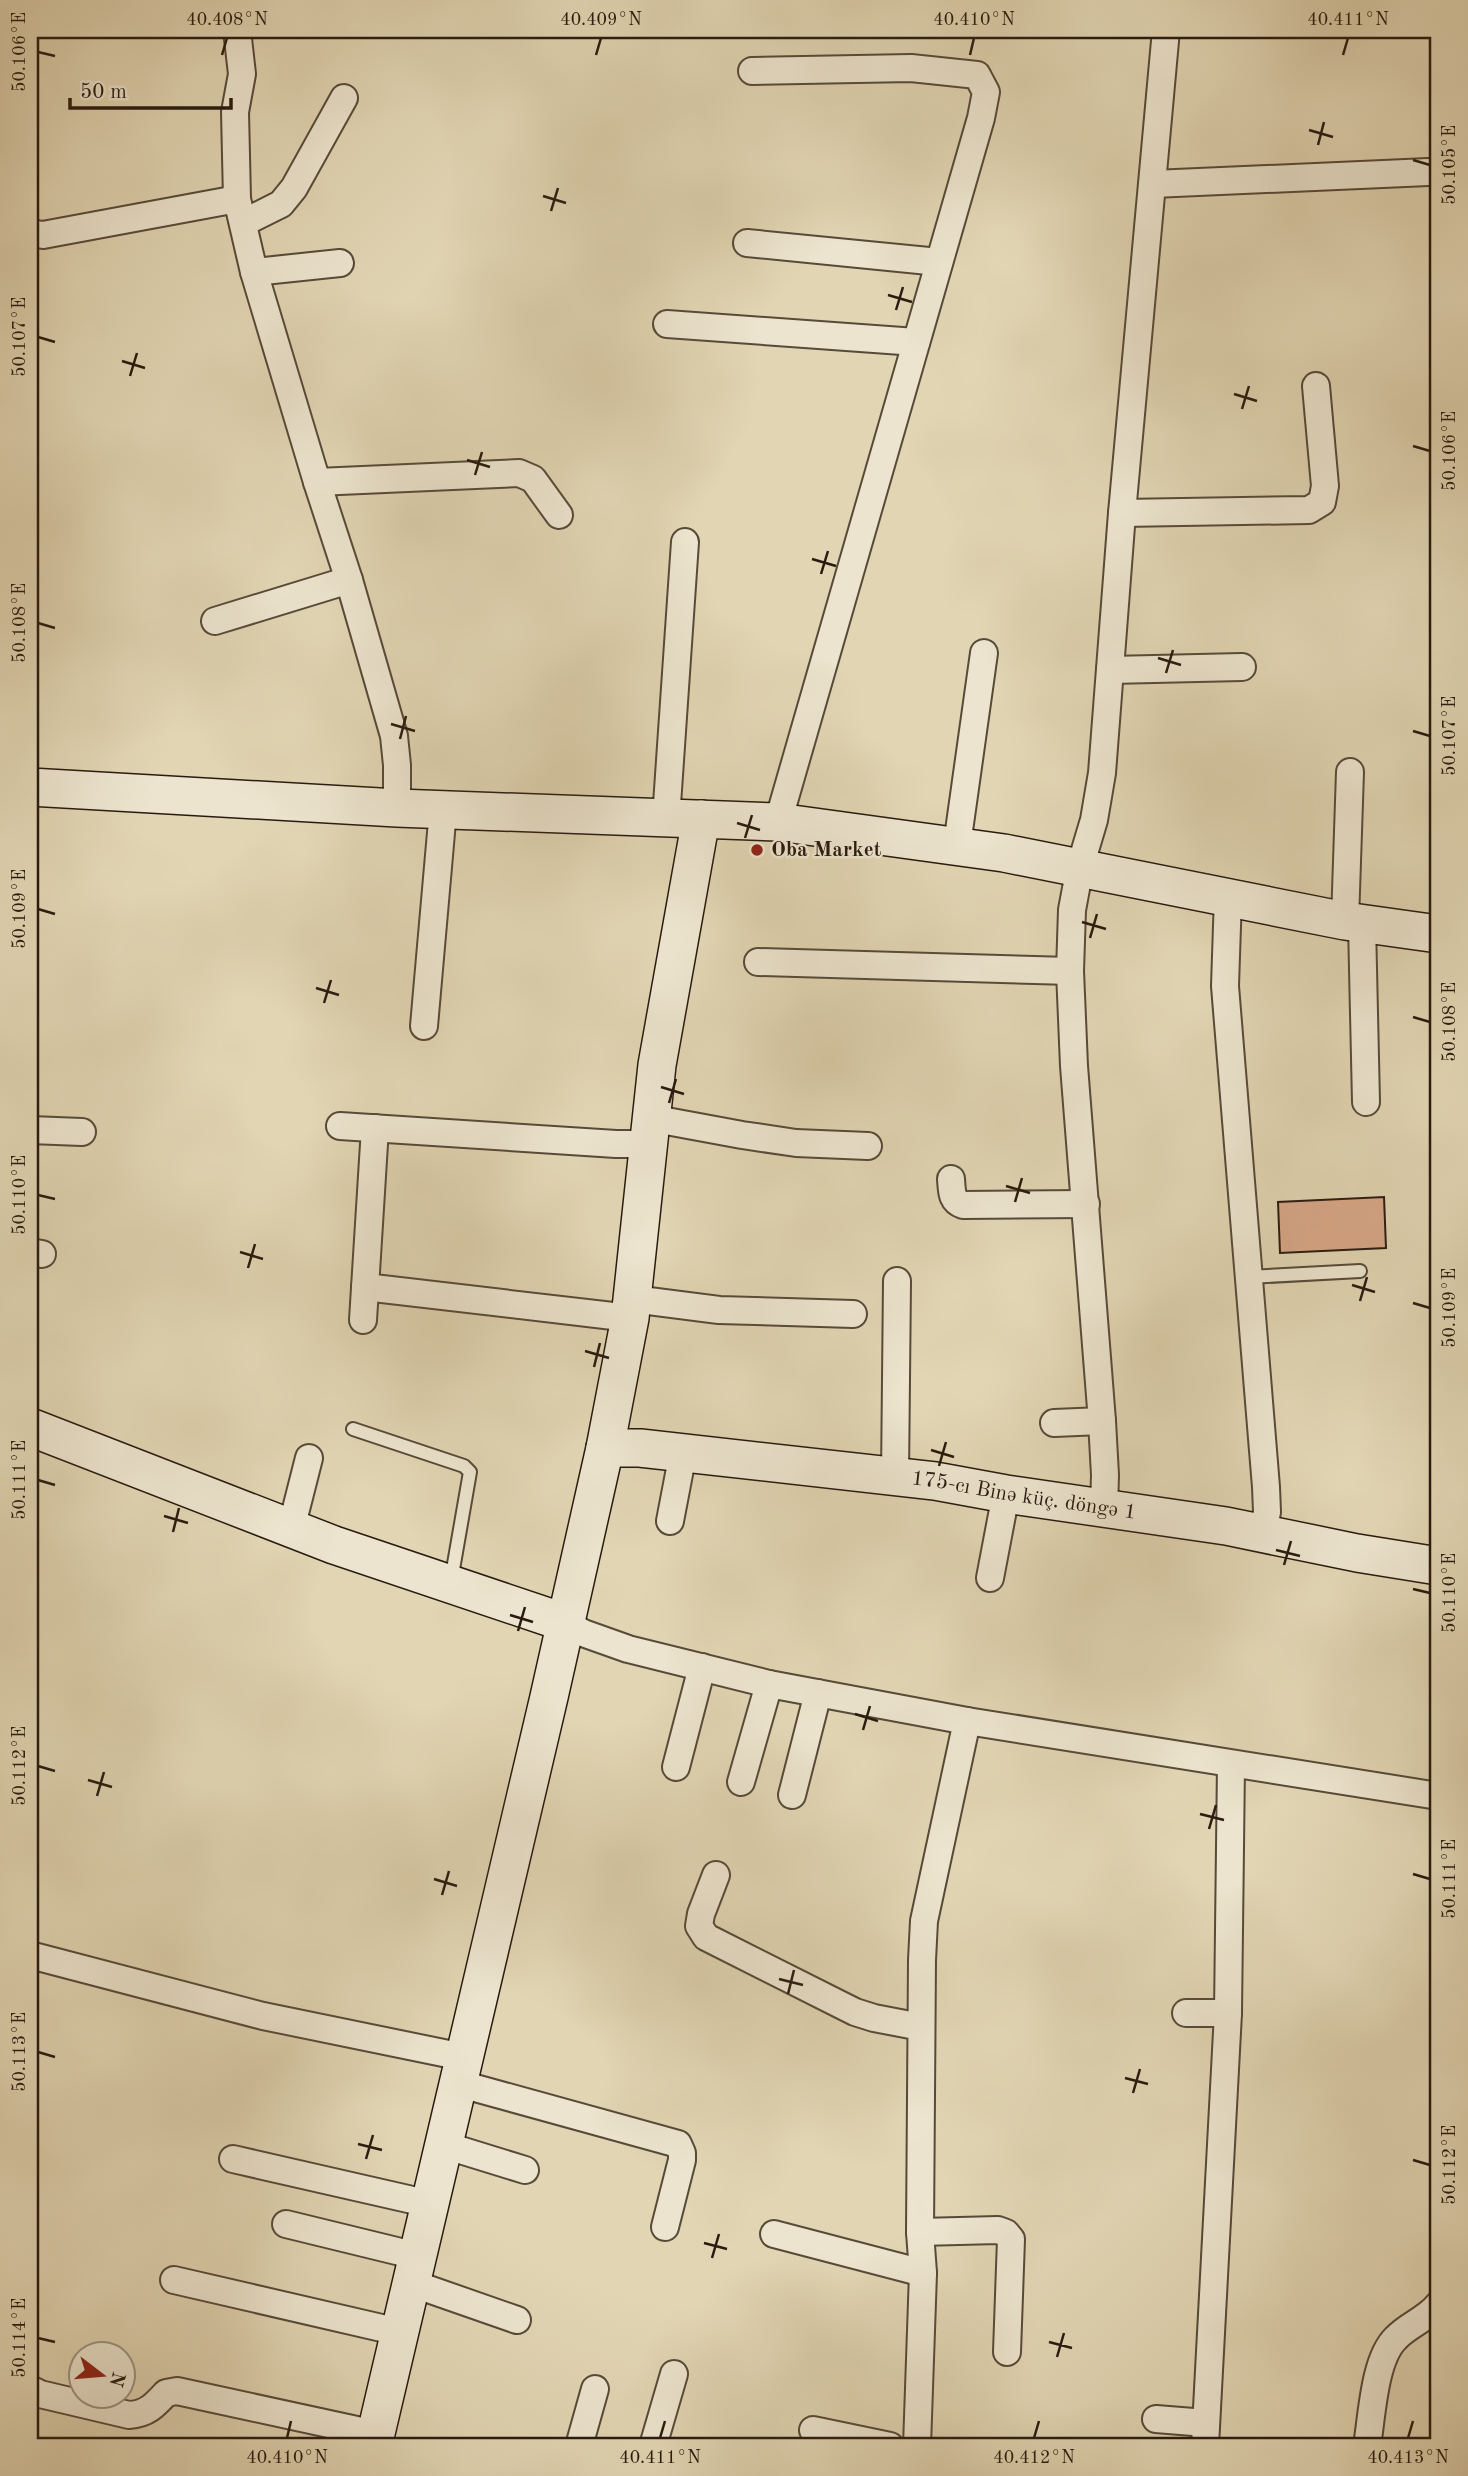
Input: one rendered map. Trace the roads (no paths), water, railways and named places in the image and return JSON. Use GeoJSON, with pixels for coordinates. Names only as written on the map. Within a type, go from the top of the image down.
{"type":"FeatureCollection","features":[{"type":"Feature","properties":{"kind":"street"},"geometry":{"type":"LineString","coordinates":[[237,30],[242,74],[235,112],[240,211],[254,272],[394,736],[397,807]]}},
{"type":"Feature","properties":{"kind":"street"},"geometry":{"type":"LineString","coordinates":[[1104,1509],[1102,1421],[1074,1066],[1070,971],[1072,910],[1080,867],[1094,820],[1102,773],[1122,513],[1166,30]]}},
{"type":"Feature","properties":{"kind":"street"},"geometry":{"type":"LineString","coordinates":[[752,71],[911,68],[977,75],[986,92],[778,822]]}},
{"type":"Feature","properties":{"kind":"street"},"geometry":{"type":"LineString","coordinates":[[30,233],[43,236],[281,204],[294,188],[344,98]]}},
{"type":"Feature","properties":{"kind":"street"},"geometry":{"type":"LineString","coordinates":[[1153,184],[1428,172]]}},
{"type":"Feature","properties":{"kind":"street"},"geometry":{"type":"LineString","coordinates":[[747,243],[939,262]]}},
{"type":"Feature","properties":{"kind":"street"},"geometry":{"type":"LineString","coordinates":[[254,272],[341,262]]}},
{"type":"Feature","properties":{"kind":"street"},"geometry":{"type":"LineString","coordinates":[[667,324],[916,342]]}},
{"type":"Feature","properties":{"kind":"street"},"geometry":{"type":"LineString","coordinates":[[1122,513],[1309,510],[1322,502],[1325,486],[1316,386]]}},
{"type":"Feature","properties":{"kind":"street"},"geometry":{"type":"LineString","coordinates":[[317,482],[519,473],[533,479],[559,515]]}},
{"type":"Feature","properties":{"kind":"street"},"geometry":{"type":"LineString","coordinates":[[30,2389],[40,2394],[129,2415],[139,2414],[153,2407],[166,2393],[177,2391],[374,2440],[566,1623],[605,1448],[631,1308],[683,819],[685,542]]}},
{"type":"Feature","properties":{"kind":"street"},"geometry":{"type":"LineString","coordinates":[[215,621],[349,580]]}},
{"type":"Feature","properties":{"kind":"street"},"geometry":{"type":"LineString","coordinates":[[957,845],[984,653]]}},
{"type":"Feature","properties":{"kind":"street"},"geometry":{"type":"LineString","coordinates":[[1110,670],[1242,667]]}},
{"type":"Feature","properties":{"kind":"street"},"geometry":{"type":"LineString","coordinates":[[1350,772],[1354,922],[1366,1102]]}},
{"type":"Feature","properties":{"kind":"street"},"geometry":{"type":"LineString","coordinates":[[30,787],[443,810],[778,822],[957,845],[1354,922],[1438,934]]}},
{"type":"Feature","properties":{"kind":"street"},"geometry":{"type":"LineString","coordinates":[[424,1026],[443,810]]}},
{"type":"Feature","properties":{"kind":"street"},"geometry":{"type":"LineString","coordinates":[[1228,896],[1225,986],[1266,1487],[1267,1512],[1263,1533]]}},
{"type":"Feature","properties":{"kind":"street"},"geometry":{"type":"LineString","coordinates":[[758,962],[1070,971]]}},
{"type":"Feature","properties":{"kind":"street"},"geometry":{"type":"LineString","coordinates":[[340,1126],[615,1144],[649,1131],[868,1146]]}},
{"type":"Feature","properties":{"kind":"street"},"geometry":{"type":"LineString","coordinates":[[363,1320],[375,1128]]}},
{"type":"Feature","properties":{"kind":"street"},"geometry":{"type":"LineString","coordinates":[[30,1129],[82,1132]]}},
{"type":"Feature","properties":{"kind":"street"},"geometry":{"type":"LineString","coordinates":[[951,1179],[953,1199],[963,1205],[1086,1204]]}},
{"type":"Feature","properties":{"kind":"street"},"geometry":{"type":"LineString","coordinates":[[895,1476],[897,1281]]}},
{"type":"Feature","properties":{"kind":"street"},"geometry":{"type":"LineString","coordinates":[[365,1287],[631,1308],[853,1314]]}},
{"type":"Feature","properties":{"kind":"street"},"geometry":{"type":"LineString","coordinates":[[1054,1423],[1102,1421]]}},
{"type":"Feature","properties":{"kind":"street"},"geometry":{"type":"LineString","coordinates":[[30,1427],[291,1529],[543,1613],[583,1633],[628,1649],[769,1684],[967,1721],[1438,1796]]}},
{"type":"Feature","properties":{"kind":"street","name":"175-cı Binə küç. döngə 1"},"geometry":{"type":"LineString","coordinates":[[605,1448],[640,1448],[895,1476],[1177,1518],[1438,1566]]}},
{"type":"Feature","properties":{"kind":"street"},"geometry":{"type":"LineString","coordinates":[[670,1521],[683,1453]]}},
{"type":"Feature","properties":{"kind":"street"},"geometry":{"type":"LineString","coordinates":[[291,1529],[309,1458]]}},
{"type":"Feature","properties":{"kind":"street"},"geometry":{"type":"LineString","coordinates":[[990,1578],[1006,1494]]}},
{"type":"Feature","properties":{"kind":"street"},"geometry":{"type":"LineString","coordinates":[[676,1767],[702,1667]]}},
{"type":"Feature","properties":{"kind":"street"},"geometry":{"type":"LineString","coordinates":[[741,1782],[769,1684]]}},
{"type":"Feature","properties":{"kind":"street"},"geometry":{"type":"LineString","coordinates":[[792,1795],[818,1693]]}},
{"type":"Feature","properties":{"kind":"street"},"geometry":{"type":"LineString","coordinates":[[917,2446],[923,2273],[920,2232],[924,1921],[967,1721]]}},
{"type":"Feature","properties":{"kind":"street"},"geometry":{"type":"LineString","coordinates":[[1156,2419],[1206,2435],[1228,2012],[1231,1763]]}},
{"type":"Feature","properties":{"kind":"street"},"geometry":{"type":"LineString","coordinates":[[716,1875],[699,1926],[706,1937],[855,2012],[921,2027]]}},
{"type":"Feature","properties":{"kind":"street"},"geometry":{"type":"LineString","coordinates":[[30,1955],[460,2070],[678,2144],[682,2160],[665,2227]]}},
{"type":"Feature","properties":{"kind":"street"},"geometry":{"type":"LineString","coordinates":[[1185,2013],[1228,2012]]}},
{"type":"Feature","properties":{"kind":"street"},"geometry":{"type":"LineString","coordinates":[[444,2146],[525,2170]]}},
{"type":"Feature","properties":{"kind":"street"},"geometry":{"type":"LineString","coordinates":[[233,2159],[430,2204]]}},
{"type":"Feature","properties":{"kind":"street"},"geometry":{"type":"LineString","coordinates":[[286,2224],[414,2270],[517,2320]]}},
{"type":"Feature","properties":{"kind":"street"},"geometry":{"type":"LineString","coordinates":[[920,2232],[998,2230],[1012,2239],[1007,2352]]}},
{"type":"Feature","properties":{"kind":"street"},"geometry":{"type":"LineString","coordinates":[[774,2234],[923,2273]]}},
{"type":"Feature","properties":{"kind":"street"},"geometry":{"type":"LineString","coordinates":[[174,2280],[399,2332]]}},
{"type":"Feature","properties":{"kind":"street"},"geometry":{"type":"LineString","coordinates":[[1367,2446],[1381,2361],[1392,2340],[1407,2327],[1434,2311],[1438,2305]]}},
{"type":"Feature","properties":{"kind":"street"},"geometry":{"type":"LineString","coordinates":[[653,2446],[674,2374]]}},
{"type":"Feature","properties":{"kind":"street"},"geometry":{"type":"LineString","coordinates":[[579,2446],[595,2389]]}},
{"type":"Feature","properties":{"kind":"street"},"geometry":{"type":"LineString","coordinates":[[813,2430],[890,2446]]}},
{"type":"Feature","properties":{"kind":"lane"},"geometry":{"type":"LineString","coordinates":[[1249,1277],[1360,1271]]}},
{"type":"Feature","properties":{"kind":"lane"},"geometry":{"type":"LineString","coordinates":[[353,1429],[464,1466],[470,1472],[450,1584]]}},
{"type":"Feature","properties":{"kind":"place","name":"Oba Market"},"geometry":{"type":"Point","coordinates":[757,850]}}]}
